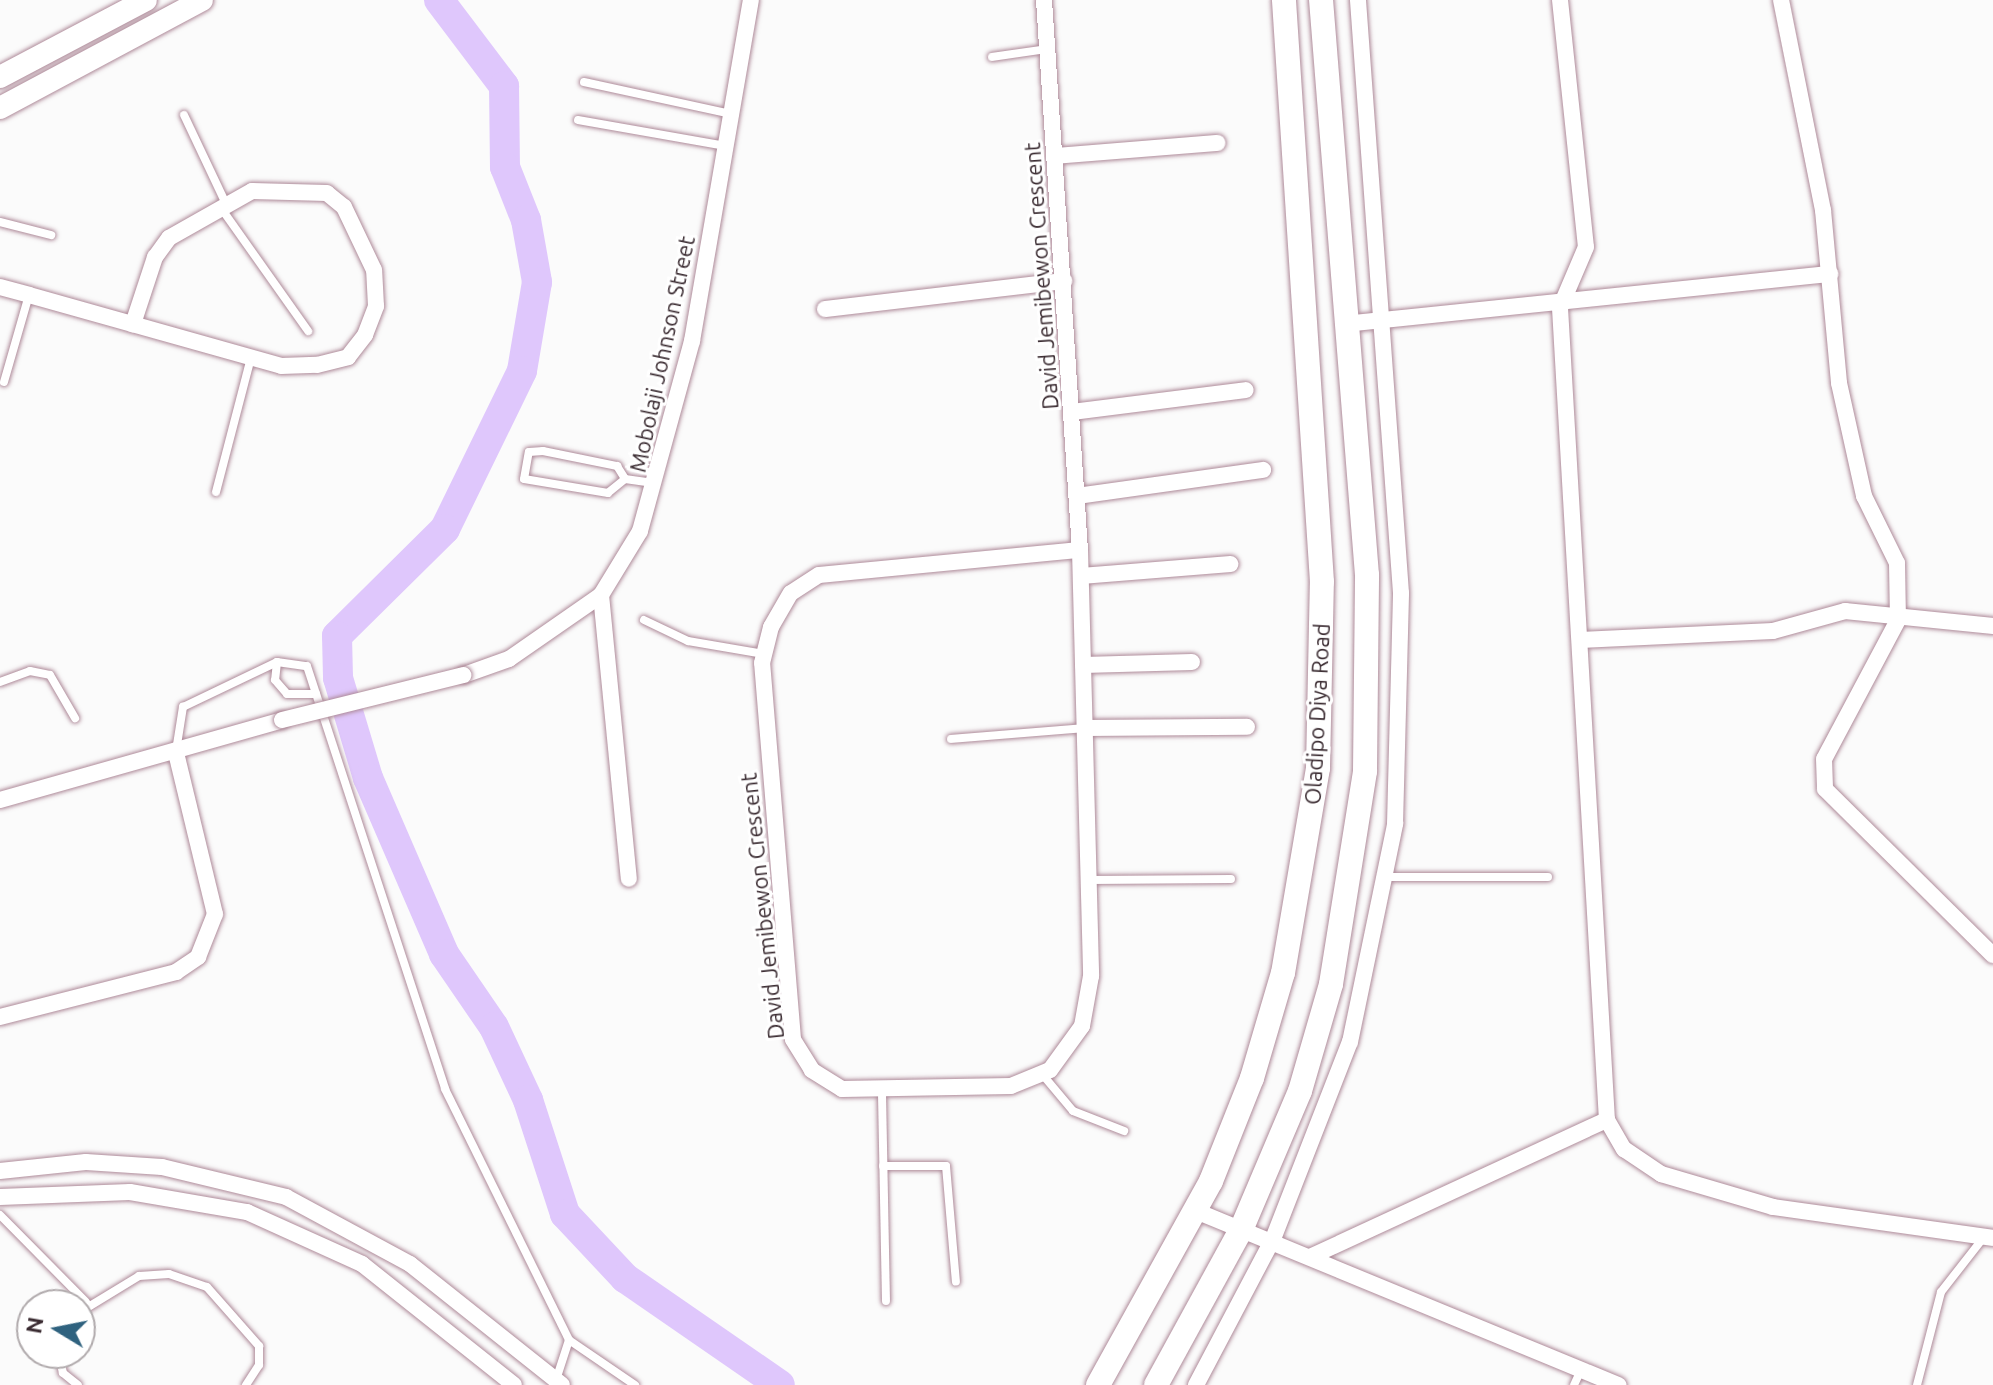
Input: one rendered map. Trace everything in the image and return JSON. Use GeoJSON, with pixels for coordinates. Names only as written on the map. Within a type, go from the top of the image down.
{"type":"FeatureCollection","features":[{"type":"Feature","properties":{"kind":"main road","name":"Oladipo Diya Road"},"geometry":{"type":"LineString","coordinates":[[1098,1385],[1196,1211],[1252,1078],[1283,973],[1318,768],[1322,582],[1284,0]]}},
{"type":"Feature","properties":{"kind":"main road","name":"Oladipo Diya Road"},"geometry":{"type":"LineString","coordinates":[[1156,1385],[1241,1230],[1300,1091],[1331,984],[1365,771],[1367,575],[1321,0]]}},
{"type":"Feature","properties":{"kind":"street"},"geometry":{"type":"LineString","coordinates":[[0,77],[146,0]]}},
{"type":"Feature","properties":{"kind":"street"},"geometry":{"type":"LineString","coordinates":[[0,108],[202,0]]}},
{"type":"Feature","properties":{"kind":"street","name":"Mobolaji Johnson Street"},"geometry":{"type":"LineString","coordinates":[[176,753],[282,720],[464,675],[509,659],[601,595],[640,531],[658,484],[726,146],[751,0]]}},
{"type":"Feature","properties":{"kind":"street","name":"David Jemibewon Crescent"},"geometry":{"type":"LineString","coordinates":[[1044,0],[1064,281],[1077,496],[1080,550],[1081,576],[1091,976],[1082,1026],[1042,1074],[1011,1086],[882,1094],[842,1089],[812,1070],[793,1039],[764,654],[791,593],[819,575],[1080,550]]}},
{"type":"Feature","properties":{"kind":"street"},"geometry":{"type":"LineString","coordinates":[[1196,1385],[1273,1239],[1350,1042],[1387,877],[1404,679],[1358,0]]}},
{"type":"Feature","properties":{"kind":"street"},"geometry":{"type":"LineString","coordinates":[[1560,0],[1586,247],[1561,297],[1607,1120],[1624,1149],[1661,1174],[1773,1207],[1988,1238]]}},
{"type":"Feature","properties":{"kind":"street"},"geometry":{"type":"LineString","coordinates":[[1781,0],[1830,274],[1839,383],[1864,496],[1895,553],[1898,620],[1824,759],[1825,789],[1993,955]]}},
{"type":"Feature","properties":{"kind":"street"},"geometry":{"type":"LineString","coordinates":[[1055,156],[1217,143]]}},
{"type":"Feature","properties":{"kind":"street"},"geometry":{"type":"LineString","coordinates":[[0,287],[281,366],[348,357],[376,306],[374,270],[344,207],[327,193],[278,186],[223,205],[169,238],[155,257],[133,324]]}},
{"type":"Feature","properties":{"kind":"street"},"geometry":{"type":"LineString","coordinates":[[1345,324],[1561,297],[1830,274]]}},
{"type":"Feature","properties":{"kind":"street"},"geometry":{"type":"LineString","coordinates":[[825,309],[1064,281]]}},
{"type":"Feature","properties":{"kind":"street"},"geometry":{"type":"LineString","coordinates":[[1072,412],[1246,390]]}},
{"type":"Feature","properties":{"kind":"street"},"geometry":{"type":"LineString","coordinates":[[1077,496],[1263,470]]}},
{"type":"Feature","properties":{"kind":"street"},"geometry":{"type":"LineString","coordinates":[[1081,576],[1231,564]]}},
{"type":"Feature","properties":{"kind":"street"},"geometry":{"type":"LineString","coordinates":[[601,595],[629,879]]}},
{"type":"Feature","properties":{"kind":"street"},"geometry":{"type":"LineString","coordinates":[[1580,640],[1773,631],[1845,611],[1898,620],[1993,626]]}},
{"type":"Feature","properties":{"kind":"street"},"geometry":{"type":"LineString","coordinates":[[1083,665],[1192,662]]}},
{"type":"Feature","properties":{"kind":"street"},"geometry":{"type":"LineString","coordinates":[[1085,728],[1247,727]]}},
{"type":"Feature","properties":{"kind":"street"},"geometry":{"type":"LineString","coordinates":[[0,800],[176,753],[215,914],[198,957],[176,972],[0,1017]]}},
{"type":"Feature","properties":{"kind":"street"},"geometry":{"type":"LineString","coordinates":[[1312,1256],[1607,1120]]}},
{"type":"Feature","properties":{"kind":"street"},"geometry":{"type":"LineString","coordinates":[[0,1171],[86,1162],[162,1167],[286,1197],[410,1264],[559,1382]]}},
{"type":"Feature","properties":{"kind":"street"},"geometry":{"type":"LineString","coordinates":[[0,1197],[130,1192],[247,1212],[362,1264],[514,1385]]}},
{"type":"Feature","properties":{"kind":"street"},"geometry":{"type":"LineString","coordinates":[[1196,1211],[1312,1256],[1577,1378],[1619,1385]]}},
{"type":"Feature","properties":{"kind":"lane"},"geometry":{"type":"LineString","coordinates":[[992,57],[1047,49]]}},
{"type":"Feature","properties":{"kind":"lane"},"geometry":{"type":"LineString","coordinates":[[584,82],[731,114]]}},
{"type":"Feature","properties":{"kind":"lane"},"geometry":{"type":"LineString","coordinates":[[184,115],[223,205],[308,331]]}},
{"type":"Feature","properties":{"kind":"lane"},"geometry":{"type":"LineString","coordinates":[[578,120],[726,146]]}},
{"type":"Feature","properties":{"kind":"lane"},"geometry":{"type":"LineString","coordinates":[[0,222],[51,235]]}},
{"type":"Feature","properties":{"kind":"lane"},"geometry":{"type":"LineString","coordinates":[[4,382],[29,295]]}},
{"type":"Feature","properties":{"kind":"lane"},"geometry":{"type":"LineString","coordinates":[[216,492],[251,357]]}},
{"type":"Feature","properties":{"kind":"lane"},"geometry":{"type":"LineString","coordinates":[[625,479],[617,466],[534,450],[521,471],[534,481],[608,493],[625,479],[658,484]]}},
{"type":"Feature","properties":{"kind":"lane"},"geometry":{"type":"LineString","coordinates":[[644,620],[688,641],[764,654]]}},
{"type":"Feature","properties":{"kind":"lane"},"geometry":{"type":"LineString","coordinates":[[277,662],[275,680],[287,694],[316,694]]}},
{"type":"Feature","properties":{"kind":"lane"},"geometry":{"type":"LineString","coordinates":[[176,753],[183,707],[277,662],[303,663],[316,694],[445,1089],[569,1340],[635,1385]]}},
{"type":"Feature","properties":{"kind":"lane"},"geometry":{"type":"LineString","coordinates":[[0,682],[30,671],[50,675],[75,718]]}},
{"type":"Feature","properties":{"kind":"lane"},"geometry":{"type":"LineString","coordinates":[[951,739],[1085,728]]}},
{"type":"Feature","properties":{"kind":"lane"},"geometry":{"type":"LineString","coordinates":[[1387,877],[1548,877]]}},
{"type":"Feature","properties":{"kind":"lane"},"geometry":{"type":"LineString","coordinates":[[1088,880],[1231,879]]}},
{"type":"Feature","properties":{"kind":"lane"},"geometry":{"type":"LineString","coordinates":[[1042,1074],[1073,1111],[1124,1131]]}},
{"type":"Feature","properties":{"kind":"lane"},"geometry":{"type":"LineString","coordinates":[[882,1094],[886,1301]]}},
{"type":"Feature","properties":{"kind":"lane"},"geometry":{"type":"LineString","coordinates":[[883,1166],[946,1166],[956,1282]]}},
{"type":"Feature","properties":{"kind":"lane"},"geometry":{"type":"LineString","coordinates":[[0,1215],[73,1289]]}},
{"type":"Feature","properties":{"kind":"lane"},"geometry":{"type":"LineString","coordinates":[[1917,1385],[1941,1292],[1988,1238]]}},
{"type":"Feature","properties":{"kind":"lane"},"geometry":{"type":"LineString","coordinates":[[96,1298],[155,1274],[207,1287],[226,1300],[259,1346],[259,1365],[246,1385]]}},
{"type":"Feature","properties":{"kind":"lane"},"geometry":{"type":"LineString","coordinates":[[559,1382],[569,1340]]}},
{"type":"Feature","properties":{"kind":"lane"},"geometry":{"type":"LineString","coordinates":[[62,1369],[78,1385]]}},
{"type":"Feature","properties":{"kind":"waterway"},"geometry":{"type":"LineString","coordinates":[[439,0],[504,86],[505,167],[526,220],[537,282],[522,371],[445,529],[337,636],[338,678],[368,778],[444,954],[494,1027],[528,1100],[565,1214],[625,1278],[780,1385]]}}]}
